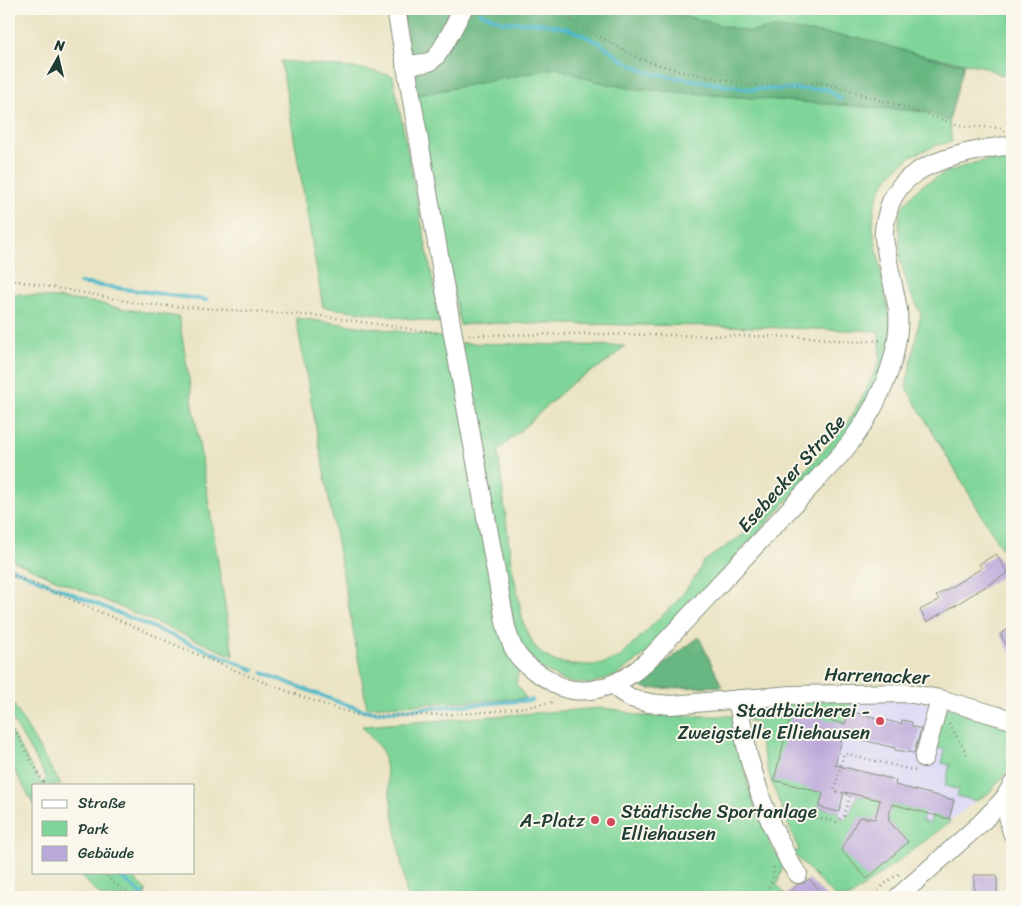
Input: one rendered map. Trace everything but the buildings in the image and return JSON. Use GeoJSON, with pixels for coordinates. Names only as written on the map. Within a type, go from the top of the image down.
{"type":"FeatureCollection","features":[{"type":"Feature","properties":{"kind":"street","name":"Esebecker Straße"},"geometry":{"type":"LineString","coordinates":[[396,9],[506,627],[514,650],[524,663],[560,686],[575,690],[590,691],[614,683],[634,672],[654,654],[858,433],[883,386],[893,359],[897,340],[898,310],[884,239],[885,222],[893,196],[910,177],[940,160],[976,151],[1009,146]]}},
{"type":"Feature","properties":{"kind":"street"},"geometry":{"type":"LineString","coordinates":[[405,65],[430,62],[435,59],[463,9]]}},
{"type":"Feature","properties":{"kind":"street","name":"Harrenacker"},"geometry":{"type":"LineString","coordinates":[[614,683],[631,698],[649,703],[671,705],[791,695],[907,693],[940,698],[1012,720]]}},
{"type":"Feature","properties":{"kind":"street"},"geometry":{"type":"LineString","coordinates":[[924,758],[940,698]]}},
{"type":"Feature","properties":{"kind":"street"},"geometry":{"type":"LineString","coordinates":[[737,699],[748,755],[764,806],[790,864],[798,874]]}},
{"type":"Feature","properties":{"kind":"street"},"geometry":{"type":"LineString","coordinates":[[1008,792],[1012,833]]}},
{"type":"Feature","properties":{"kind":"street"},"geometry":{"type":"LineString","coordinates":[[898,897],[980,823],[1008,792]]}},
{"type":"Feature","properties":{"kind":"path"},"geometry":{"type":"LineString","coordinates":[[538,9],[572,21],[640,59],[684,72],[751,85],[825,83],[963,126],[1004,128],[1009,146]]}},
{"type":"Feature","properties":{"kind":"path"},"geometry":{"type":"LineString","coordinates":[[569,9],[572,21]]}},
{"type":"Feature","properties":{"kind":"path"},"geometry":{"type":"LineString","coordinates":[[9,280],[142,304],[321,316],[453,336],[578,334],[810,337],[855,342],[897,340]]}},
{"type":"Feature","properties":{"kind":"path"},"geometry":{"type":"LineString","coordinates":[[9,574],[259,681],[341,711],[361,716],[489,712],[524,708],[552,702],[560,686]]}},
{"type":"Feature","properties":{"kind":"path"},"geometry":{"type":"LineString","coordinates":[[940,698],[942,712],[967,754]]}},
{"type":"Feature","properties":{"kind":"path"},"geometry":{"type":"LineString","coordinates":[[9,720],[45,784]]}},
{"type":"Feature","properties":{"kind":"path"},"geometry":{"type":"LineString","coordinates":[[764,806],[836,822],[844,816],[850,795],[834,791],[844,753],[921,772],[924,758]]}},
{"type":"Feature","properties":{"kind":"path"},"geometry":{"type":"LineString","coordinates":[[766,897],[774,872],[774,853],[781,845]]}},
{"type":"Feature","properties":{"kind":"path"},"geometry":{"type":"LineString","coordinates":[[105,874],[115,884],[135,897]]}},
{"type":"Feature","properties":{"kind":"shaded area"},"geometry":{"type":"Polygon","coordinates":[[[906,699],[949,707],[945,750],[959,790],[957,796],[976,801],[850,897],[835,897],[802,863],[799,850],[772,783],[761,748],[757,723],[746,719],[747,705],[906,699]]]}},
{"type":"Feature","properties":{"kind":"green space"},"geometry":{"type":"Polygon","coordinates":[[[402,9],[662,9],[749,32],[777,28],[860,38],[932,58],[964,64],[949,121],[929,112],[628,88],[595,81],[556,68],[417,95],[402,9]]]}},
{"type":"Feature","properties":{"kind":"green space"},"geometry":{"type":"Polygon","coordinates":[[[662,9],[1012,9],[1012,79],[981,66],[777,28],[749,32],[662,9]]]}},
{"type":"Feature","properties":{"kind":"green space"},"geometry":{"type":"Polygon","coordinates":[[[281,61],[363,69],[393,76],[441,323],[323,307],[281,61]]]}},
{"type":"Feature","properties":{"kind":"green space"},"geometry":{"type":"Polygon","coordinates":[[[556,68],[595,81],[628,88],[929,112],[949,121],[952,142],[937,145],[911,156],[891,174],[880,190],[874,208],[873,228],[892,330],[882,373],[855,427],[647,653],[617,675],[589,684],[564,681],[539,667],[517,641],[461,343],[625,346],[607,362],[572,383],[498,451],[511,561],[523,622],[533,644],[542,654],[556,662],[574,665],[599,665],[620,657],[679,599],[698,573],[703,562],[747,532],[847,424],[880,360],[880,347],[878,331],[721,326],[482,323],[460,325],[417,95],[556,68]]]}},
{"type":"Feature","properties":{"kind":"green space"},"geometry":{"type":"Polygon","coordinates":[[[1012,158],[1012,555],[1007,558],[906,387],[921,313],[909,291],[900,259],[899,220],[901,209],[921,186],[947,172],[974,163],[1012,158]]]}},
{"type":"Feature","properties":{"kind":"green space"},"geometry":{"type":"Polygon","coordinates":[[[9,293],[100,303],[112,307],[179,317],[233,656],[9,559],[9,293]]]}},
{"type":"Feature","properties":{"kind":"green space"},"geometry":{"type":"Polygon","coordinates":[[[296,318],[449,338],[519,667],[516,684],[526,698],[367,707],[296,318]]]}},
{"type":"Feature","properties":{"kind":"green space"},"geometry":{"type":"Polygon","coordinates":[[[699,637],[722,686],[649,689],[636,685],[699,637]]]}},
{"type":"Feature","properties":{"kind":"green space"},"geometry":{"type":"Polygon","coordinates":[[[9,697],[60,784],[32,784],[32,801],[9,761],[9,729],[41,783],[47,779],[9,714],[9,697]]]}},
{"type":"Feature","properties":{"kind":"green space"},"geometry":{"type":"Polygon","coordinates":[[[851,699],[851,710],[845,724],[828,720],[823,792],[819,807],[839,812],[840,818],[843,820],[851,812],[857,795],[924,812],[922,821],[930,823],[932,814],[949,819],[950,822],[850,897],[835,897],[793,853],[799,850],[770,776],[761,747],[757,723],[746,719],[747,705],[851,699]]]}},
{"type":"Feature","properties":{"kind":"green space"},"geometry":{"type":"Polygon","coordinates":[[[949,707],[980,720],[981,718],[1012,729],[1012,766],[989,793],[976,801],[957,796],[959,790],[945,786],[950,765],[942,763],[945,750],[931,746],[941,714],[949,707]]]}},
{"type":"Feature","properties":{"kind":"green space","name":"Städtische Sportanlage Elliehausen"},"geometry":{"type":"Polygon","coordinates":[[[602,708],[619,710],[639,716],[733,716],[740,754],[751,796],[773,849],[784,863],[777,885],[787,897],[407,897],[383,752],[362,726],[602,708]]]}},
{"type":"Feature","properties":{"kind":"green space"},"geometry":{"type":"Polygon","coordinates":[[[78,874],[129,874],[146,890],[145,897],[102,897],[78,874]]]}},
{"type":"Feature","properties":{"kind":"waterway"},"geometry":{"type":"LineString","coordinates":[[479,12],[503,22],[539,23],[567,28],[600,43],[621,59],[649,73],[748,89],[827,89],[841,99]]}},
{"type":"Feature","properties":{"kind":"waterway"},"geometry":{"type":"LineString","coordinates":[[80,283],[206,300]]}},
{"type":"Feature","properties":{"kind":"waterway"},"geometry":{"type":"LineString","coordinates":[[9,567],[254,670]]}},
{"type":"Feature","properties":{"kind":"waterway"},"geometry":{"type":"LineString","coordinates":[[263,673],[341,703],[376,712],[532,700]]}},
{"type":"Feature","properties":{"kind":"waterway"},"geometry":{"type":"LineString","coordinates":[[117,874],[143,895]]}},
{"type":"Feature","properties":{"kind":"place","name":"Stadtbücherei - Zweigstelle Elliehausen"},"geometry":{"type":"Point","coordinates":[880,721]}},
{"type":"Feature","properties":{"kind":"place","name":"A-Platz"},"geometry":{"type":"Point","coordinates":[595,820]}},
{"type":"Feature","properties":{"kind":"place","name":"Städtische Sportanlage Elliehausen"},"geometry":{"type":"Point","coordinates":[611,822]}}]}
